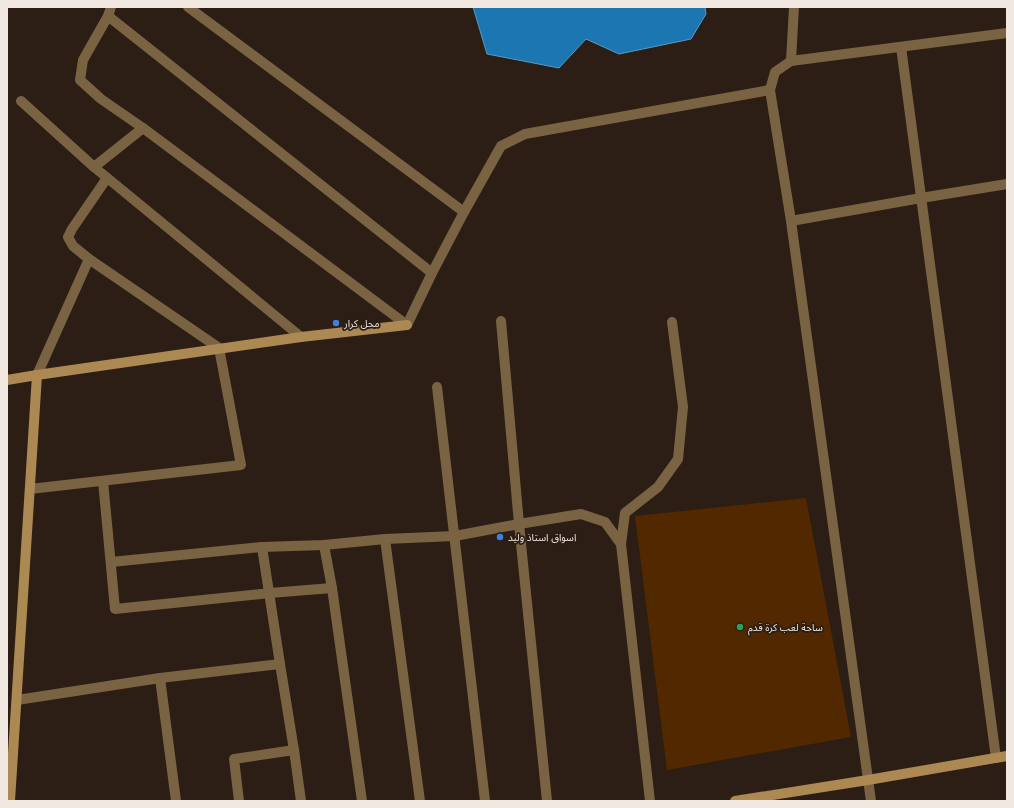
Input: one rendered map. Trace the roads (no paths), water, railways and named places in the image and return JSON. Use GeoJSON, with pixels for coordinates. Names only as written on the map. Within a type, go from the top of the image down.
{"type":"FeatureCollection","features":[{"type":"Feature","properties":{"kind":"street"},"geometry":{"type":"LineString","coordinates":[[188,7],[464,212]]}},
{"type":"Feature","properties":{"kind":"street"},"geometry":{"type":"LineString","coordinates":[[791,60],[794,7]]}},
{"type":"Feature","properties":{"kind":"street"},"geometry":{"type":"LineString","coordinates":[[407,325],[143,128],[101,99],[80,80],[83,60],[109,11],[432,273]]}},
{"type":"Feature","properties":{"kind":"street"},"geometry":{"type":"LineString","coordinates":[[870,801],[791,221],[770,90],[775,72],[791,60],[1007,33]]}},
{"type":"Feature","properties":{"kind":"street"},"geometry":{"type":"LineString","coordinates":[[901,47],[996,758]]}},
{"type":"Feature","properties":{"kind":"street"},"geometry":{"type":"LineString","coordinates":[[407,325],[464,212],[501,146],[525,134],[770,90]]}},
{"type":"Feature","properties":{"kind":"street"},"geometry":{"type":"LineString","coordinates":[[21,101],[107,178],[300,337]]}},
{"type":"Feature","properties":{"kind":"street"},"geometry":{"type":"LineString","coordinates":[[94,167],[143,128]]}},
{"type":"Feature","properties":{"kind":"street"},"geometry":{"type":"LineString","coordinates":[[30,489],[241,465],[219,348],[89,259],[73,246],[68,238],[72,229],[107,178]]}},
{"type":"Feature","properties":{"kind":"street"},"geometry":{"type":"LineString","coordinates":[[791,221],[1007,184]]}},
{"type":"Feature","properties":{"kind":"street"},"geometry":{"type":"LineString","coordinates":[[10,801],[37,375],[89,259]]}},
{"type":"Feature","properties":{"kind":"street"},"geometry":{"type":"LineString","coordinates":[[501,322],[519,524],[547,801]]}},
{"type":"Feature","properties":{"kind":"street"},"geometry":{"type":"LineString","coordinates":[[650,801],[621,544],[625,513],[658,487],[678,459],[683,407],[672,322]]}},
{"type":"Feature","properties":{"kind":"street"},"geometry":{"type":"LineString","coordinates":[[7,380],[219,348],[407,325]]}},
{"type":"Feature","properties":{"kind":"street"},"geometry":{"type":"LineString","coordinates":[[437,387],[485,801]]}},
{"type":"Feature","properties":{"kind":"street"},"geometry":{"type":"LineString","coordinates":[[103,481],[116,609],[332,588]]}},
{"type":"Feature","properties":{"kind":"street"},"geometry":{"type":"LineString","coordinates":[[112,562],[262,547],[324,545],[385,539],[454,536],[582,514],[605,522],[621,544]]}},
{"type":"Feature","properties":{"kind":"street"},"geometry":{"type":"LineString","coordinates":[[385,539],[420,801]]}},
{"type":"Feature","properties":{"kind":"street"},"geometry":{"type":"LineString","coordinates":[[324,545],[332,588],[362,801]]}},
{"type":"Feature","properties":{"kind":"street"},"geometry":{"type":"LineString","coordinates":[[262,547],[301,801]]}},
{"type":"Feature","properties":{"kind":"street"},"geometry":{"type":"LineString","coordinates":[[17,700],[160,678],[280,664]]}},
{"type":"Feature","properties":{"kind":"street"},"geometry":{"type":"LineString","coordinates":[[160,678],[176,801]]}},
{"type":"Feature","properties":{"kind":"street"},"geometry":{"type":"LineString","coordinates":[[239,801],[234,759],[294,750]]}},
{"type":"Feature","properties":{"kind":"street"},"geometry":{"type":"LineString","coordinates":[[735,801],[1007,756]]}},
{"type":"Feature","properties":{"kind":"water"},"geometry":{"type":"Polygon","coordinates":[[[473,7],[705,7],[706,14],[691,39],[619,54],[586,39],[559,68],[487,54],[473,7]]]}},
{"type":"Feature","properties":{"kind":"place","name":"محل كرار"},"geometry":{"type":"Point","coordinates":[336,323]}},
{"type":"Feature","properties":{"kind":"place","name":"اسواق استاذ وليد"},"geometry":{"type":"Point","coordinates":[500,537]}},
{"type":"Feature","properties":{"kind":"place","name":"ساحة لعب كرة قدم"},"geometry":{"type":"Point","coordinates":[740,627]}}]}
